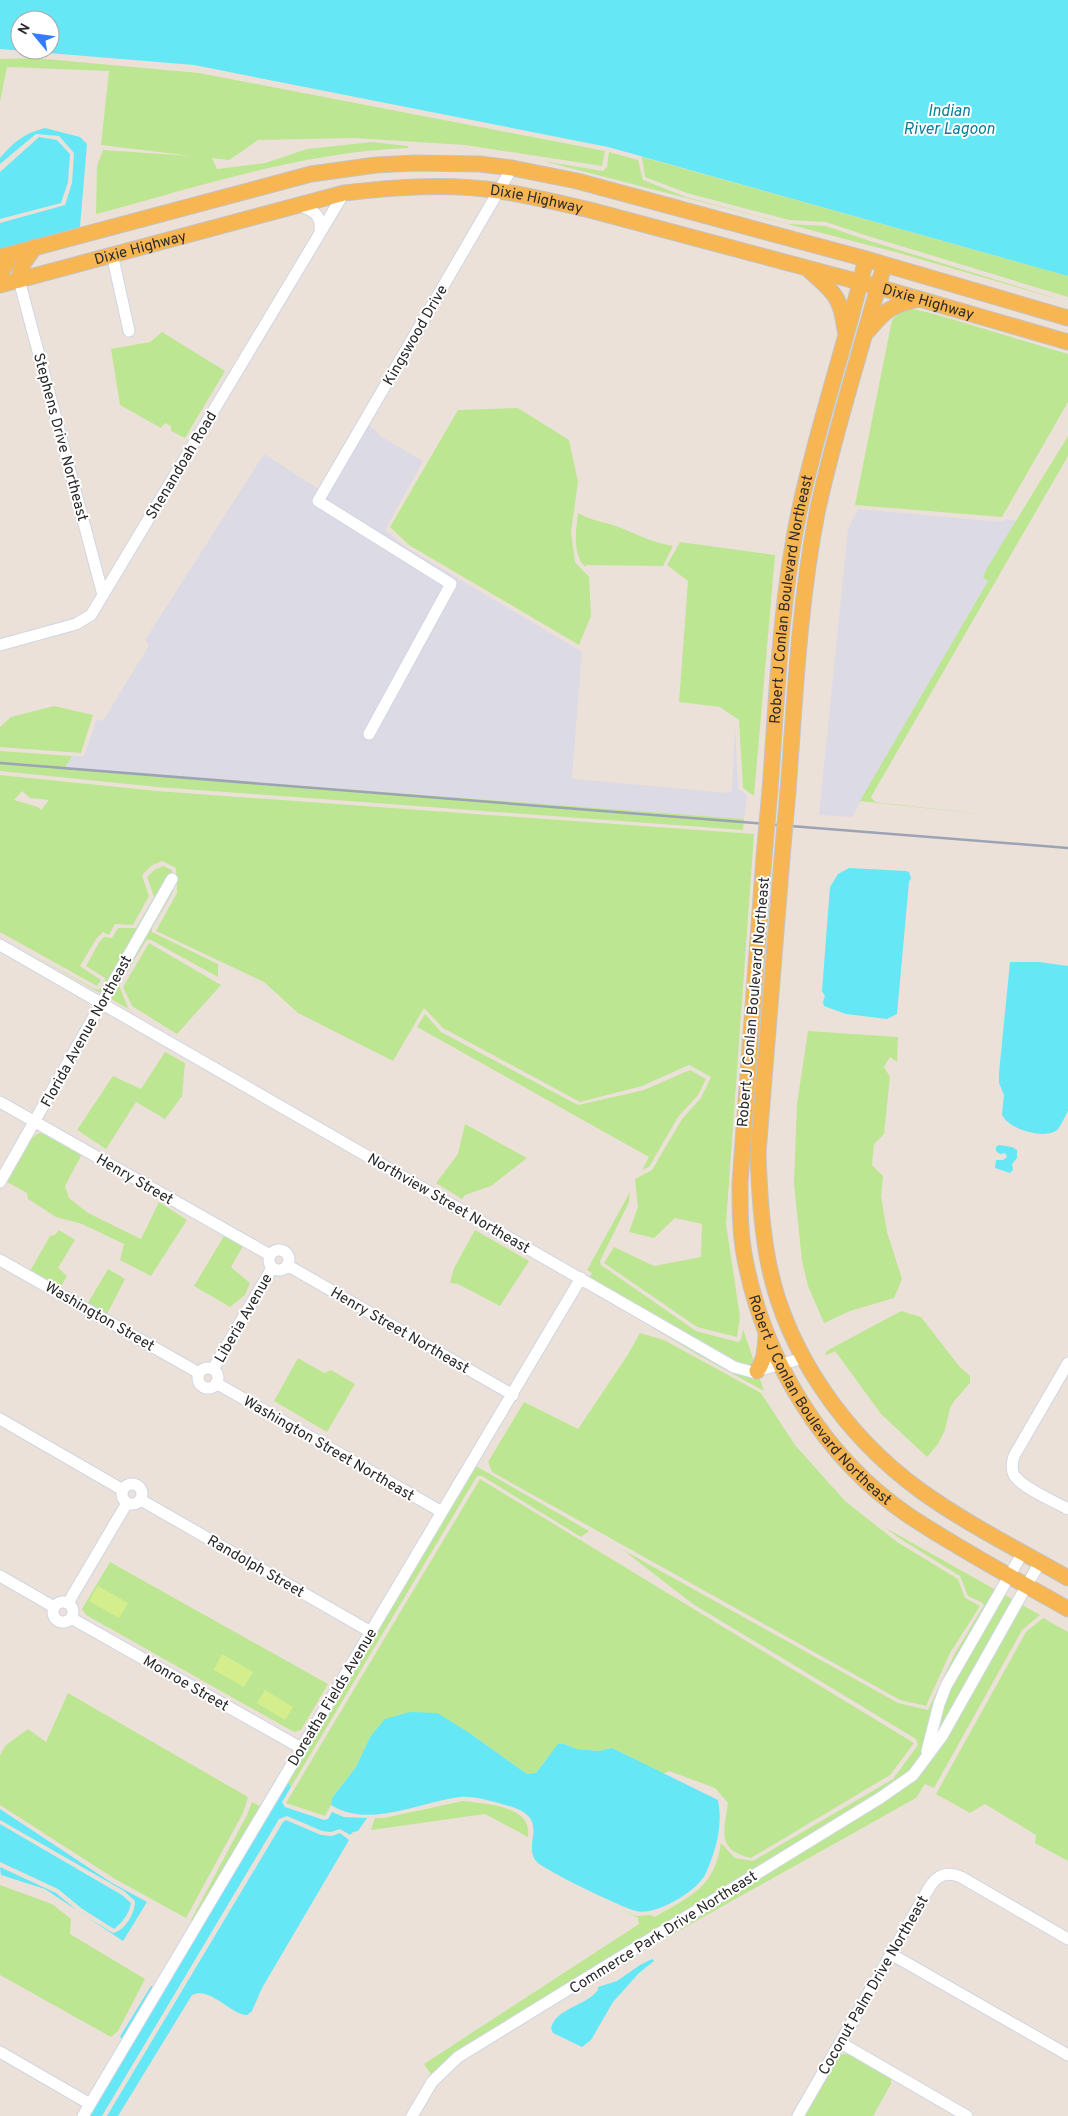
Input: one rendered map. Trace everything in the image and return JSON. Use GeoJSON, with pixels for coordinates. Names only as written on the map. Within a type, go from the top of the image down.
{"type":"FeatureCollection","features":[{"type":"Feature","properties":{"kind":"main road","name":"Dixie Highway"},"geometry":{"type":"LineString","coordinates":[[4,256],[280,181],[345,168],[415,162],[462,163],[512,168],[578,181],[866,259],[1068,318]]}},
{"type":"Feature","properties":{"kind":"main road","name":"Dixie Highway"},"geometry":{"type":"LineString","coordinates":[[0,285],[344,193],[421,187],[499,191],[590,210],[919,299],[1068,342]]}},
{"type":"Feature","properties":{"kind":"main road"},"geometry":{"type":"LineString","coordinates":[[20,280],[23,262],[35,247]]}},
{"type":"Feature","properties":{"kind":"main road"},"geometry":{"type":"LineString","coordinates":[[0,274],[7,263],[4,256]]}},
{"type":"Feature","properties":{"kind":"main road","name":"Robert J Conlan Boulevard Northeast"},"geometry":{"type":"LineString","coordinates":[[866,259],[799,514],[780,651],[741,1154],[740,1214],[745,1258],[755,1302],[781,1365],[797,1395],[821,1430],[843,1456],[875,1489],[908,1514],[1068,1609]]}},
{"type":"Feature","properties":{"kind":"main road","name":"Robert J Conlan Boulevard Northeast"},"geometry":{"type":"LineString","coordinates":[[884,265],[830,460],[817,514],[806,584],[758,1153],[759,1185],[767,1257],[786,1318],[804,1358],[837,1409],[862,1438],[891,1466],[921,1490],[1068,1578]]}},
{"type":"Feature","properties":{"kind":"main road"},"geometry":{"type":"LineString","coordinates":[[808,269],[837,298],[843,312],[846,337]]}},
{"type":"Feature","properties":{"kind":"main road"},"geometry":{"type":"LineString","coordinates":[[864,336],[883,313],[892,307],[919,299]]}},
{"type":"Feature","properties":{"kind":"main road"},"geometry":{"type":"LineString","coordinates":[[757,1371],[762,1364],[765,1352],[766,1332]]}},
{"type":"Feature","properties":{"kind":"street","name":"Kingswood Drive"},"geometry":{"type":"LineString","coordinates":[[369,734],[451,584],[318,501],[512,168]]}},
{"type":"Feature","properties":{"kind":"street","name":"Shenandoah Road"},"geometry":{"type":"LineString","coordinates":[[0,645],[76,624],[91,615],[344,193]]}},
{"type":"Feature","properties":{"kind":"street"},"geometry":{"type":"LineString","coordinates":[[298,204],[318,215],[321,222],[320,233]]}},
{"type":"Feature","properties":{"kind":"street"},"geometry":{"type":"LineString","coordinates":[[112,254],[129,331]]}},
{"type":"Feature","properties":{"kind":"street","name":"Stephens Drive Northeast"},"geometry":{"type":"LineString","coordinates":[[20,280],[104,595]]}},
{"type":"Feature","properties":{"kind":"street","name":"Florida Avenue Northeast"},"geometry":{"type":"LineString","coordinates":[[0,1182],[172,879]]}},
{"type":"Feature","properties":{"kind":"street","name":"Northview Street Northeast"},"geometry":{"type":"LineString","coordinates":[[0,945],[734,1367],[752,1372],[804,1358]]}},
{"type":"Feature","properties":{"kind":"street","name":"Henry Street"},"geometry":{"type":"LineString","coordinates":[[0,1102],[270,1255]]}},
{"type":"Feature","properties":{"kind":"street"},"geometry":{"type":"LineString","coordinates":[[275,1251],[284,1251],[288,1256],[287,1265],[282,1269],[272,1268],[269,1260],[270,1255],[275,1251]]}},
{"type":"Feature","properties":{"kind":"street","name":"Washington Street"},"geometry":{"type":"LineString","coordinates":[[0,1260],[199,1373]]}},
{"type":"Feature","properties":{"kind":"street","name":"Henry Street Northeast"},"geometry":{"type":"LineString","coordinates":[[287,1265],[513,1395]]}},
{"type":"Feature","properties":{"kind":"street","name":"Liberia Avenue"},"geometry":{"type":"LineString","coordinates":[[213,1369],[272,1268]]}},
{"type":"Feature","properties":{"kind":"street","name":"Doreatha Fields Avenue"},"geometry":{"type":"LineString","coordinates":[[83,2116],[581,1278]]}},
{"type":"Feature","properties":{"kind":"street"},"geometry":{"type":"LineString","coordinates":[[1068,1363],[1014,1456],[1012,1468],[1017,1479],[1068,1509]]}},
{"type":"Feature","properties":{"kind":"street"},"geometry":{"type":"LineString","coordinates":[[204,1369],[213,1369],[218,1377],[216,1383],[211,1387],[201,1386],[198,1381],[199,1373],[204,1369]]}},
{"type":"Feature","properties":{"kind":"street","name":"Washington Street Northeast"},"geometry":{"type":"LineString","coordinates":[[216,1383],[442,1512]]}},
{"type":"Feature","properties":{"kind":"street"},"geometry":{"type":"LineString","coordinates":[[0,1419],[124,1490]]}},
{"type":"Feature","properties":{"kind":"street"},"geometry":{"type":"LineString","coordinates":[[128,1485],[137,1486],[142,1493],[141,1500],[136,1504],[127,1503],[123,1498],[124,1490],[128,1485]]}},
{"type":"Feature","properties":{"kind":"street","name":"Randolph Street"},"geometry":{"type":"LineString","coordinates":[[141,1500],[370,1632]]}},
{"type":"Feature","properties":{"kind":"street"},"geometry":{"type":"LineString","coordinates":[[68,1603],[127,1503]]}},
{"type":"Feature","properties":{"kind":"street","name":"Commerce Park Drive Northeast"},"geometry":{"type":"LineString","coordinates":[[925,1758],[939,1704],[958,1664],[1023,1552]]}},
{"type":"Feature","properties":{"kind":"street","name":"Commerce Park Drive Northeast"},"geometry":{"type":"LineString","coordinates":[[412,2116],[432,2082],[458,2057],[880,1798],[913,1775],[942,1736],[1040,1562]]}},
{"type":"Feature","properties":{"kind":"street"},"geometry":{"type":"LineString","coordinates":[[0,1576],[54,1607]]}},
{"type":"Feature","properties":{"kind":"street"},"geometry":{"type":"LineString","coordinates":[[62,1602],[68,1603],[73,1611],[71,1618],[63,1622],[56,1620],[53,1612],[54,1607],[62,1602]]}},
{"type":"Feature","properties":{"kind":"street","name":"Monroe Street"},"geometry":{"type":"LineString","coordinates":[[71,1618],[301,1748]]}},
{"type":"Feature","properties":{"kind":"street"},"geometry":{"type":"LineString","coordinates":[[958,1664],[977,1673]]}},
{"type":"Feature","properties":{"kind":"street","name":"Coconut Palm Drive Northeast"},"geometry":{"type":"LineString","coordinates":[[798,2116],[935,1880],[948,1874],[961,1878],[1068,1939]]}},
{"type":"Feature","properties":{"kind":"street"},"geometry":{"type":"LineString","coordinates":[[891,1954],[1068,2055]]}},
{"type":"Feature","properties":{"kind":"street"},"geometry":{"type":"LineString","coordinates":[[841,2043],[967,2116]]}},
{"type":"Feature","properties":{"kind":"street"},"geometry":{"type":"LineString","coordinates":[[0,2052],[90,2104]]}},
{"type":"Feature","properties":{"kind":"shaded area"},"geometry":{"type":"Polygon","coordinates":[[[368,425],[378,432],[377,434],[423,461],[385,530],[407,548],[582,652],[572,777],[575,779],[729,793],[732,790],[735,725],[738,788],[747,796],[744,819],[64,768],[72,756],[84,756],[97,719],[101,721],[104,719],[148,647],[148,643],[145,640],[264,454],[319,489],[311,503],[453,590],[458,583],[325,500],[368,425]]]}},
{"type":"Feature","properties":{"kind":"shaded area"},"geometry":{"type":"Polygon","coordinates":[[[858,509],[1002,522],[1006,519],[1016,521],[983,576],[988,581],[852,817],[819,815],[848,529],[858,509]]]}},
{"type":"Feature","properties":{"kind":"green space"},"geometry":{"type":"Polygon","coordinates":[[[0,59],[57,60],[199,73],[605,151],[602,166],[465,145],[353,138],[258,140],[229,160],[212,158],[217,169],[265,163],[307,149],[372,142],[408,146],[408,148],[328,156],[250,172],[96,214],[97,166],[103,150],[192,156],[101,145],[109,71],[7,67],[0,102],[0,59]]]}},
{"type":"Feature","properties":{"kind":"green space"},"geometry":{"type":"Polygon","coordinates":[[[609,152],[638,160],[643,180],[686,197],[788,224],[826,226],[1068,302],[899,253],[543,161],[603,171],[607,167],[609,152]]]}},
{"type":"Feature","properties":{"kind":"green space"},"geometry":{"type":"Polygon","coordinates":[[[642,157],[1068,276],[1068,297],[826,222],[789,220],[687,193],[645,177],[642,157]]]}},
{"type":"Feature","properties":{"kind":"green space"},"geometry":{"type":"Polygon","coordinates":[[[905,307],[1068,354],[1068,402],[1002,517],[855,505],[892,320],[905,307]]]}},
{"type":"Feature","properties":{"kind":"green space"},"geometry":{"type":"Polygon","coordinates":[[[162,332],[225,371],[185,438],[171,431],[171,426],[165,423],[161,428],[120,405],[111,349],[150,342],[162,332]]]}},
{"type":"Feature","properties":{"kind":"green space"},"geometry":{"type":"Polygon","coordinates":[[[518,408],[569,440],[578,482],[571,532],[575,562],[589,577],[591,616],[579,645],[409,545],[390,527],[458,410],[518,408]]]}},
{"type":"Feature","properties":{"kind":"green space"},"geometry":{"type":"Polygon","coordinates":[[[1068,436],[1068,456],[871,797],[875,802],[1015,818],[860,801],[988,581],[983,577],[987,568],[1068,436]]]}},
{"type":"Feature","properties":{"kind":"green space"},"geometry":{"type":"Polygon","coordinates":[[[578,513],[650,540],[673,546],[663,566],[586,565],[585,567],[581,562],[577,549],[578,513]]]}},
{"type":"Feature","properties":{"kind":"green space"},"geometry":{"type":"Polygon","coordinates":[[[680,542],[775,555],[754,796],[743,788],[739,720],[720,707],[679,702],[688,581],[667,565],[680,542]]]}},
{"type":"Feature","properties":{"kind":"green space"},"geometry":{"type":"Polygon","coordinates":[[[54,706],[93,715],[81,753],[0,747],[0,727],[11,717],[54,706]]]}},
{"type":"Feature","properties":{"kind":"green space"},"geometry":{"type":"Polygon","coordinates":[[[0,751],[72,756],[65,768],[744,819],[743,830],[157,787],[0,771],[0,751]]]}},
{"type":"Feature","properties":{"kind":"green space"},"geometry":{"type":"Polygon","coordinates":[[[0,775],[157,791],[754,834],[726,1224],[740,1317],[737,1337],[697,1327],[604,1263],[614,1247],[654,1266],[701,1257],[702,1224],[675,1218],[654,1238],[629,1232],[638,1207],[635,1179],[652,1170],[682,1119],[701,1098],[711,1077],[689,1065],[642,1086],[580,1102],[443,1028],[424,1008],[393,1061],[298,1013],[264,982],[156,931],[177,893],[176,868],[162,861],[151,866],[142,875],[149,896],[133,925],[115,924],[109,935],[103,932],[96,939],[80,966],[101,980],[97,986],[0,932],[0,775]],[[22,791],[14,800],[38,807],[41,810],[49,800],[30,798],[22,791]]]}},
{"type":"Feature","properties":{"kind":"green space"},"geometry":{"type":"Polygon","coordinates":[[[163,866],[172,870],[173,892],[152,928],[152,932],[218,964],[218,977],[147,939],[119,985],[128,1008],[134,1012],[24,950],[99,990],[105,982],[105,978],[86,966],[104,937],[112,938],[118,928],[136,928],[154,897],[147,877],[154,870],[163,866]]]}},
{"type":"Feature","properties":{"kind":"green space"},"geometry":{"type":"Polygon","coordinates":[[[149,943],[221,985],[177,1034],[132,1006],[123,987],[149,943]]]}},
{"type":"Feature","properties":{"kind":"green space"},"geometry":{"type":"Polygon","coordinates":[[[425,1014],[441,1032],[578,1105],[644,1090],[690,1070],[706,1079],[698,1095],[678,1117],[649,1167],[642,1170],[649,1157],[417,1027],[425,1014]]]}},
{"type":"Feature","properties":{"kind":"green space"},"geometry":{"type":"Polygon","coordinates":[[[808,1031],[898,1037],[897,1062],[890,1057],[884,1067],[890,1077],[884,1134],[874,1144],[872,1165],[883,1176],[881,1196],[887,1232],[902,1279],[894,1298],[850,1311],[824,1323],[808,1286],[802,1261],[794,1184],[797,1104],[808,1031]]]}},
{"type":"Feature","properties":{"kind":"green space"},"geometry":{"type":"Polygon","coordinates":[[[165,1052],[185,1063],[182,1096],[165,1119],[136,1102],[106,1149],[77,1130],[113,1076],[141,1089],[165,1052]]]}},
{"type":"Feature","properties":{"kind":"green space"},"geometry":{"type":"Polygon","coordinates":[[[465,1124],[527,1158],[491,1186],[465,1195],[462,1199],[436,1183],[458,1154],[465,1124]]]}},
{"type":"Feature","properties":{"kind":"green space"},"geometry":{"type":"Polygon","coordinates":[[[39,1133],[47,1134],[82,1154],[65,1186],[69,1198],[88,1213],[141,1239],[159,1202],[187,1220],[151,1276],[120,1260],[124,1244],[82,1224],[56,1217],[28,1199],[27,1193],[7,1182],[32,1138],[39,1133]]]}},
{"type":"Feature","properties":{"kind":"green space"},"geometry":{"type":"Polygon","coordinates":[[[630,1192],[629,1202],[600,1261],[601,1265],[696,1331],[738,1342],[741,1340],[743,1329],[764,1391],[698,1355],[584,1286],[592,1273],[587,1270],[630,1192]]]}},
{"type":"Feature","properties":{"kind":"green space"},"geometry":{"type":"Polygon","coordinates":[[[59,1230],[75,1240],[58,1268],[67,1276],[60,1288],[30,1271],[50,1236],[55,1235],[59,1230]]]}},
{"type":"Feature","properties":{"kind":"green space"},"geometry":{"type":"Polygon","coordinates":[[[475,1230],[529,1261],[500,1306],[458,1284],[450,1283],[454,1268],[475,1230]]]}},
{"type":"Feature","properties":{"kind":"green space"},"geometry":{"type":"Polygon","coordinates":[[[224,1236],[243,1246],[231,1267],[250,1283],[245,1295],[230,1307],[194,1286],[224,1236]]]}},
{"type":"Feature","properties":{"kind":"green space"},"geometry":{"type":"Polygon","coordinates":[[[108,1269],[125,1279],[107,1314],[88,1303],[108,1269]]]}},
{"type":"Feature","properties":{"kind":"green space"},"geometry":{"type":"Polygon","coordinates":[[[901,1311],[921,1317],[959,1366],[970,1376],[970,1383],[950,1408],[945,1430],[938,1444],[927,1457],[881,1414],[835,1351],[827,1355],[825,1353],[901,1311]]]}},
{"type":"Feature","properties":{"kind":"green space"},"geometry":{"type":"Polygon","coordinates":[[[640,1333],[664,1340],[761,1393],[795,1445],[845,1501],[897,1542],[958,1579],[965,1598],[980,1606],[950,1653],[926,1706],[900,1700],[492,1472],[488,1462],[524,1402],[578,1429],[627,1356],[640,1333]]]}},
{"type":"Feature","properties":{"kind":"green space"},"geometry":{"type":"Polygon","coordinates":[[[298,1358],[324,1373],[331,1370],[355,1384],[327,1432],[274,1401],[298,1358]]]}},
{"type":"Feature","properties":{"kind":"green space"},"geometry":{"type":"Polygon","coordinates":[[[476,1466],[589,1531],[581,1537],[482,1476],[477,1476],[291,1787],[288,1783],[476,1466]]]}},
{"type":"Feature","properties":{"kind":"green space"},"geometry":{"type":"Polygon","coordinates":[[[480,1479],[914,1743],[890,1775],[751,1858],[732,1850],[727,1844],[724,1831],[728,1803],[715,1788],[669,1771],[663,1774],[612,1748],[599,1751],[577,1749],[564,1744],[547,1758],[536,1773],[527,1774],[468,1732],[370,1737],[356,1767],[332,1798],[331,1805],[325,1816],[286,1803],[480,1479]]]}},
{"type":"Feature","properties":{"kind":"green space"},"geometry":{"type":"Polygon","coordinates":[[[884,1527],[1040,1615],[1022,1630],[934,1788],[925,1784],[916,1798],[482,2041],[432,2076],[424,2064],[639,1924],[638,1918],[622,1909],[636,1916],[650,1915],[655,1917],[690,1896],[707,1881],[718,1858],[721,1843],[735,1858],[753,1861],[893,1779],[918,1745],[916,1739],[693,1604],[623,1550],[898,1703],[928,1710],[954,1655],[984,1605],[968,1596],[960,1576],[884,1527]]]}},
{"type":"Feature","properties":{"kind":"green space"},"geometry":{"type":"Polygon","coordinates":[[[110,1562],[328,1684],[301,1730],[294,1732],[86,1615],[82,1609],[110,1562]]]}},
{"type":"Feature","properties":{"kind":"green space"},"geometry":{"type":"Polygon","coordinates":[[[98,1586],[128,1603],[119,1618],[89,1601],[98,1586]]]}},
{"type":"Feature","properties":{"kind":"green space"},"geometry":{"type":"Polygon","coordinates":[[[1043,1618],[1068,1632],[1068,1861],[1035,1843],[1036,1835],[985,1804],[970,1813],[936,1794],[1026,1632],[1043,1618]]]}},
{"type":"Feature","properties":{"kind":"green space"},"geometry":{"type":"Polygon","coordinates":[[[222,1654],[253,1672],[244,1687],[214,1670],[222,1654]]]}},
{"type":"Feature","properties":{"kind":"green space"},"geometry":{"type":"Polygon","coordinates":[[[265,1690],[293,1707],[285,1720],[257,1703],[265,1690]]]}},
{"type":"Feature","properties":{"kind":"green space"},"geometry":{"type":"Polygon","coordinates":[[[68,1693],[248,1797],[243,1813],[186,1918],[115,1879],[0,1805],[0,1755],[6,1745],[28,1729],[46,1742],[68,1693]]]}},
{"type":"Feature","properties":{"kind":"green space"},"geometry":{"type":"Polygon","coordinates":[[[463,1801],[495,1805],[515,1812],[523,1818],[528,1826],[528,1837],[485,1814],[371,1830],[375,1818],[384,1818],[463,1801]]]}},
{"type":"Feature","properties":{"kind":"green space"},"geometry":{"type":"Polygon","coordinates":[[[252,1802],[271,1812],[200,1926],[191,1920],[247,1815],[252,1802]]]}},
{"type":"Feature","properties":{"kind":"green space"},"geometry":{"type":"Polygon","coordinates":[[[0,1885],[52,1904],[71,1919],[70,1934],[145,1979],[118,2031],[111,2037],[0,1975],[0,1885]]]}},
{"type":"Feature","properties":{"kind":"green space"},"geometry":{"type":"Polygon","coordinates":[[[843,2054],[851,2054],[891,2079],[891,2084],[873,2116],[802,2116],[837,2057],[843,2054]]]}},
{"type":"Feature","properties":{"kind":"water","name":"Indian River Lagoon"},"geometry":{"type":"Polygon","coordinates":[[[0,0],[1068,0],[1068,276],[608,147],[194,65],[60,54],[60,10],[10,10],[10,50],[0,49],[0,0]]]}},
{"type":"Feature","properties":{"kind":"water"},"geometry":{"type":"Polygon","coordinates":[[[45,128],[80,137],[87,144],[80,227],[0,249],[0,223],[65,205],[72,183],[74,153],[59,136],[36,134],[0,164],[0,158],[15,143],[31,133],[45,128]]]}},
{"type":"Feature","properties":{"kind":"water"},"geometry":{"type":"Polygon","coordinates":[[[39,137],[57,140],[70,154],[68,182],[61,203],[0,219],[0,172],[39,137]]]}},
{"type":"Feature","properties":{"kind":"water"},"geometry":{"type":"Polygon","coordinates":[[[849,868],[906,871],[909,872],[911,878],[909,882],[897,1014],[887,1019],[846,1014],[824,1006],[825,996],[822,991],[830,887],[838,874],[849,868]]]}},
{"type":"Feature","properties":{"kind":"water"},"geometry":{"type":"Polygon","coordinates":[[[1010,962],[1039,962],[1068,966],[1068,1111],[1058,1129],[1045,1134],[1019,1129],[1005,1119],[1002,1114],[1004,1095],[999,1083],[999,1073],[1010,962]]]}},
{"type":"Feature","properties":{"kind":"water"},"geometry":{"type":"Polygon","coordinates":[[[999,1145],[1012,1147],[1017,1150],[1017,1158],[1012,1164],[1013,1170],[1010,1173],[995,1168],[996,1160],[1003,1160],[1007,1157],[1005,1153],[1000,1154],[996,1151],[996,1147],[999,1145]]]}},
{"type":"Feature","properties":{"kind":"water"},"geometry":{"type":"Polygon","coordinates":[[[410,1712],[437,1713],[468,1732],[527,1774],[536,1773],[558,1744],[564,1744],[577,1749],[599,1751],[612,1748],[718,1800],[720,1819],[718,1838],[706,1873],[702,1880],[676,1901],[654,1910],[636,1911],[585,1889],[537,1862],[533,1855],[532,1847],[533,1824],[529,1816],[520,1810],[488,1800],[465,1797],[378,1814],[361,1815],[346,1812],[331,1805],[332,1798],[356,1767],[370,1737],[385,1719],[410,1712]]]}},
{"type":"Feature","properties":{"kind":"water"},"geometry":{"type":"Polygon","coordinates":[[[288,1783],[291,1787],[282,1802],[285,1807],[324,1820],[328,1819],[332,1812],[344,1817],[367,1818],[358,1831],[350,1835],[340,1829],[331,1832],[322,1831],[287,1816],[279,1819],[102,2116],[87,2116],[129,2042],[120,2037],[121,2035],[151,1986],[161,1990],[288,1783]]]}},
{"type":"Feature","properties":{"kind":"water"},"geometry":{"type":"Polygon","coordinates":[[[0,1809],[112,1883],[147,1902],[123,1941],[86,1916],[113,1933],[126,1925],[133,1911],[135,1901],[124,1891],[0,1820],[0,1809]]]}},
{"type":"Feature","properties":{"kind":"water"},"geometry":{"type":"Polygon","coordinates":[[[286,1820],[321,1835],[332,1836],[340,1833],[349,1840],[262,1988],[252,2011],[247,2015],[233,2010],[206,1994],[192,1995],[118,2116],[107,2116],[283,1822],[286,1820]]]}},
{"type":"Feature","properties":{"kind":"water"},"geometry":{"type":"Polygon","coordinates":[[[0,1824],[122,1895],[131,1903],[123,1921],[114,1929],[81,1908],[58,1889],[0,1862],[0,1824]]]}},
{"type":"Feature","properties":{"kind":"water"},"geometry":{"type":"Polygon","coordinates":[[[0,1867],[56,1893],[77,1910],[45,1889],[1,1875],[0,1867]]]}},
{"type":"Feature","properties":{"kind":"water"},"geometry":{"type":"Polygon","coordinates":[[[652,1959],[654,1961],[639,1973],[613,2002],[591,2040],[582,2047],[553,2033],[551,2028],[554,2021],[565,2011],[593,1995],[598,1990],[598,1987],[617,1981],[652,1959]]]}},
{"type":"Feature","properties":{"kind":"railway"},"geometry":{"type":"LineString","coordinates":[[0,763],[1068,848]]}}]}
